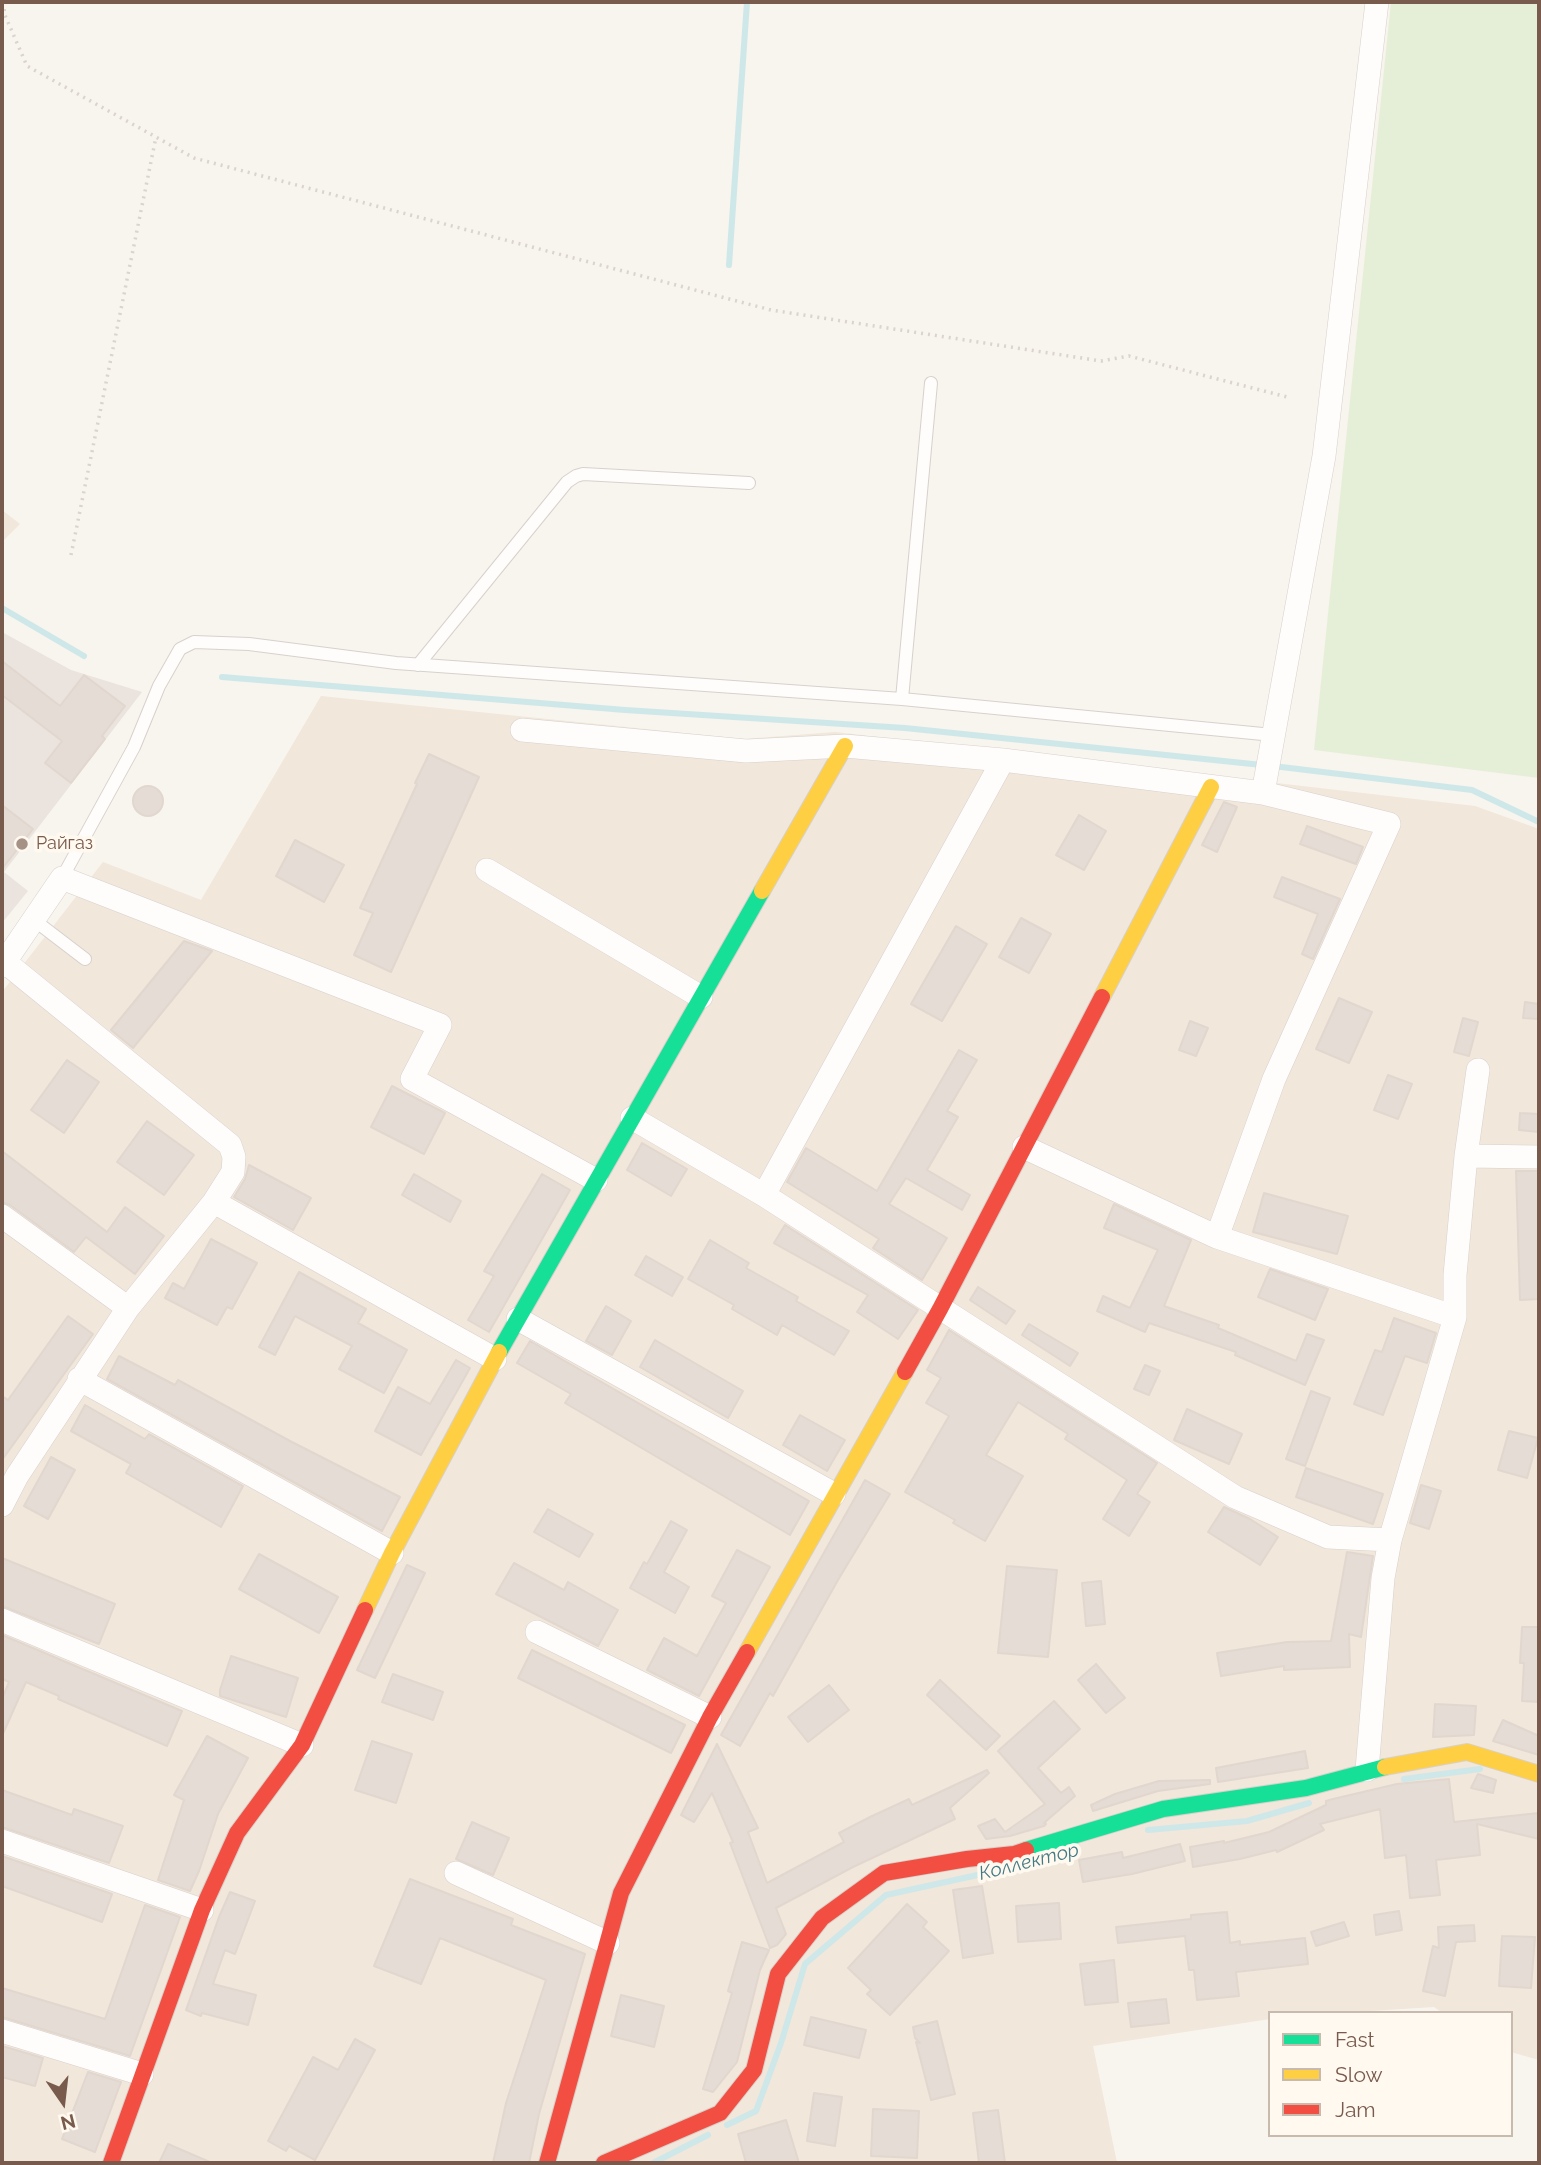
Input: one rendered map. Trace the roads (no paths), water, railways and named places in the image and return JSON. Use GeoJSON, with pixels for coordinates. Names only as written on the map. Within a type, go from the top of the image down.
{"type":"FeatureCollection","features":[{"type":"Feature","properties":{"kind":"street"},"geometry":{"type":"LineString","coordinates":[[1266,775],[1324,456],[1377,2]]}},
{"type":"Feature","properties":{"kind":"street"},"geometry":{"type":"LineString","coordinates":[[522,730],[746,751],[845,746],[1003,760],[1211,787],[1266,775],[1389,824],[1274,1079],[1217,1237]]}},
{"type":"Feature","properties":{"kind":"street"},"geometry":{"type":"LineString","coordinates":[[111,2163],[202,1910],[237,1833],[302,1745],[392,1553],[495,1359],[845,746]]}},
{"type":"Feature","properties":{"kind":"street"},"geometry":{"type":"LineString","coordinates":[[764,1195],[1003,760]]}},
{"type":"Feature","properties":{"kind":"street"},"geometry":{"type":"LineString","coordinates":[[547,2163],[621,1893],[710,1717],[940,1309],[1211,787]]}},
{"type":"Feature","properties":{"kind":"street"},"geometry":{"type":"LineString","coordinates":[[487,870],[701,996]]}},
{"type":"Feature","properties":{"kind":"street"},"geometry":{"type":"LineString","coordinates":[[2,1505],[10,1470],[79,1379],[128,1308],[214,1202],[233,1172],[234,1157],[230,1145],[3,964],[62,878],[440,1025],[412,1079],[596,1180]]}},
{"type":"Feature","properties":{"kind":"street"},"geometry":{"type":"LineString","coordinates":[[1367,1770],[1383,1578],[1390,1540],[1455,1317],[1455,1275],[1466,1156],[1478,1070]]}},
{"type":"Feature","properties":{"kind":"street"},"geometry":{"type":"LineString","coordinates":[[632,1118],[764,1195],[1235,1497],[1328,1536],[1390,1540]]}},
{"type":"Feature","properties":{"kind":"street"},"geometry":{"type":"LineString","coordinates":[[1024,1147],[1217,1237],[1455,1317]]}},
{"type":"Feature","properties":{"kind":"street"},"geometry":{"type":"LineString","coordinates":[[1466,1156],[1539,1157]]}},
{"type":"Feature","properties":{"kind":"street"},"geometry":{"type":"LineString","coordinates":[[214,1202],[495,1359]]}},
{"type":"Feature","properties":{"kind":"street"},"geometry":{"type":"LineString","coordinates":[[2,1216],[128,1308]]}},
{"type":"Feature","properties":{"kind":"street"},"geometry":{"type":"LineString","coordinates":[[518,1319],[834,1494]]}},
{"type":"Feature","properties":{"kind":"street"},"geometry":{"type":"LineString","coordinates":[[79,1379],[392,1553]]}},
{"type":"Feature","properties":{"kind":"street"},"geometry":{"type":"LineString","coordinates":[[2,1620],[302,1745]]}},
{"type":"Feature","properties":{"kind":"street"},"geometry":{"type":"LineString","coordinates":[[537,1632],[710,1717]]}},
{"type":"Feature","properties":{"kind":"street"},"geometry":{"type":"LineString","coordinates":[[608,2162],[720,2113],[754,2070],[778,1974],[822,1918],[884,1873],[1014,1854],[1163,1809],[1306,1788],[1367,1770],[1467,1752],[1539,1774]]}},
{"type":"Feature","properties":{"kind":"street"},"geometry":{"type":"LineString","coordinates":[[2,1841],[202,1910]]}},
{"type":"Feature","properties":{"kind":"street"},"geometry":{"type":"LineString","coordinates":[[457,1873],[608,1943]]}},
{"type":"Feature","properties":{"kind":"street"},"geometry":{"type":"LineString","coordinates":[[2,2031],[142,2074]]}},
{"type":"Feature","properties":{"kind":"lane"},"geometry":{"type":"LineString","coordinates":[[902,699],[931,383]]}},
{"type":"Feature","properties":{"kind":"lane"},"geometry":{"type":"LineString","coordinates":[[418,665],[567,482],[576,476],[583,474],[749,483]]}},
{"type":"Feature","properties":{"kind":"lane"},"geometry":{"type":"LineString","coordinates":[[62,878],[134,747],[159,685],[180,649],[194,642],[250,644],[418,665],[902,699],[1273,735]]}},
{"type":"Feature","properties":{"kind":"lane"},"geometry":{"type":"LineString","coordinates":[[34,920],[85,959]]}},
{"type":"Feature","properties":{"kind":"waterway"},"geometry":{"type":"LineString","coordinates":[[729,265],[747,2]]}},
{"type":"Feature","properties":{"kind":"waterway"},"geometry":{"type":"LineString","coordinates":[[2,608],[84,656]]}},
{"type":"Feature","properties":{"kind":"waterway"},"geometry":{"type":"LineString","coordinates":[[222,677],[625,710],[905,728],[1262,765]]}},
{"type":"Feature","properties":{"kind":"waterway"},"geometry":{"type":"LineString","coordinates":[[1273,766],[1472,790],[1539,822]]}},
{"type":"Feature","properties":{"kind":"waterway","name":"Коллектор"},"geometry":{"type":"LineString","coordinates":[[1404,1779],[1480,1769]]}},
{"type":"Feature","properties":{"kind":"waterway","name":"Коллектор"},"geometry":{"type":"LineString","coordinates":[[1148,1830],[1247,1821],[1309,1803]]}},
{"type":"Feature","properties":{"kind":"waterway","name":"Коллектор"},"geometry":{"type":"LineString","coordinates":[[727,2125],[756,2111],[781,2043],[805,1964],[886,1895],[996,1871]]}},
{"type":"Feature","properties":{"kind":"waterway","name":"Коллектор"},"geometry":{"type":"LineString","coordinates":[[653,2163],[708,2135]]}},
{"type":"Feature","properties":{"kind":"place","name":"Райгаз"},"geometry":{"type":"Point","coordinates":[22,844]}}]}
